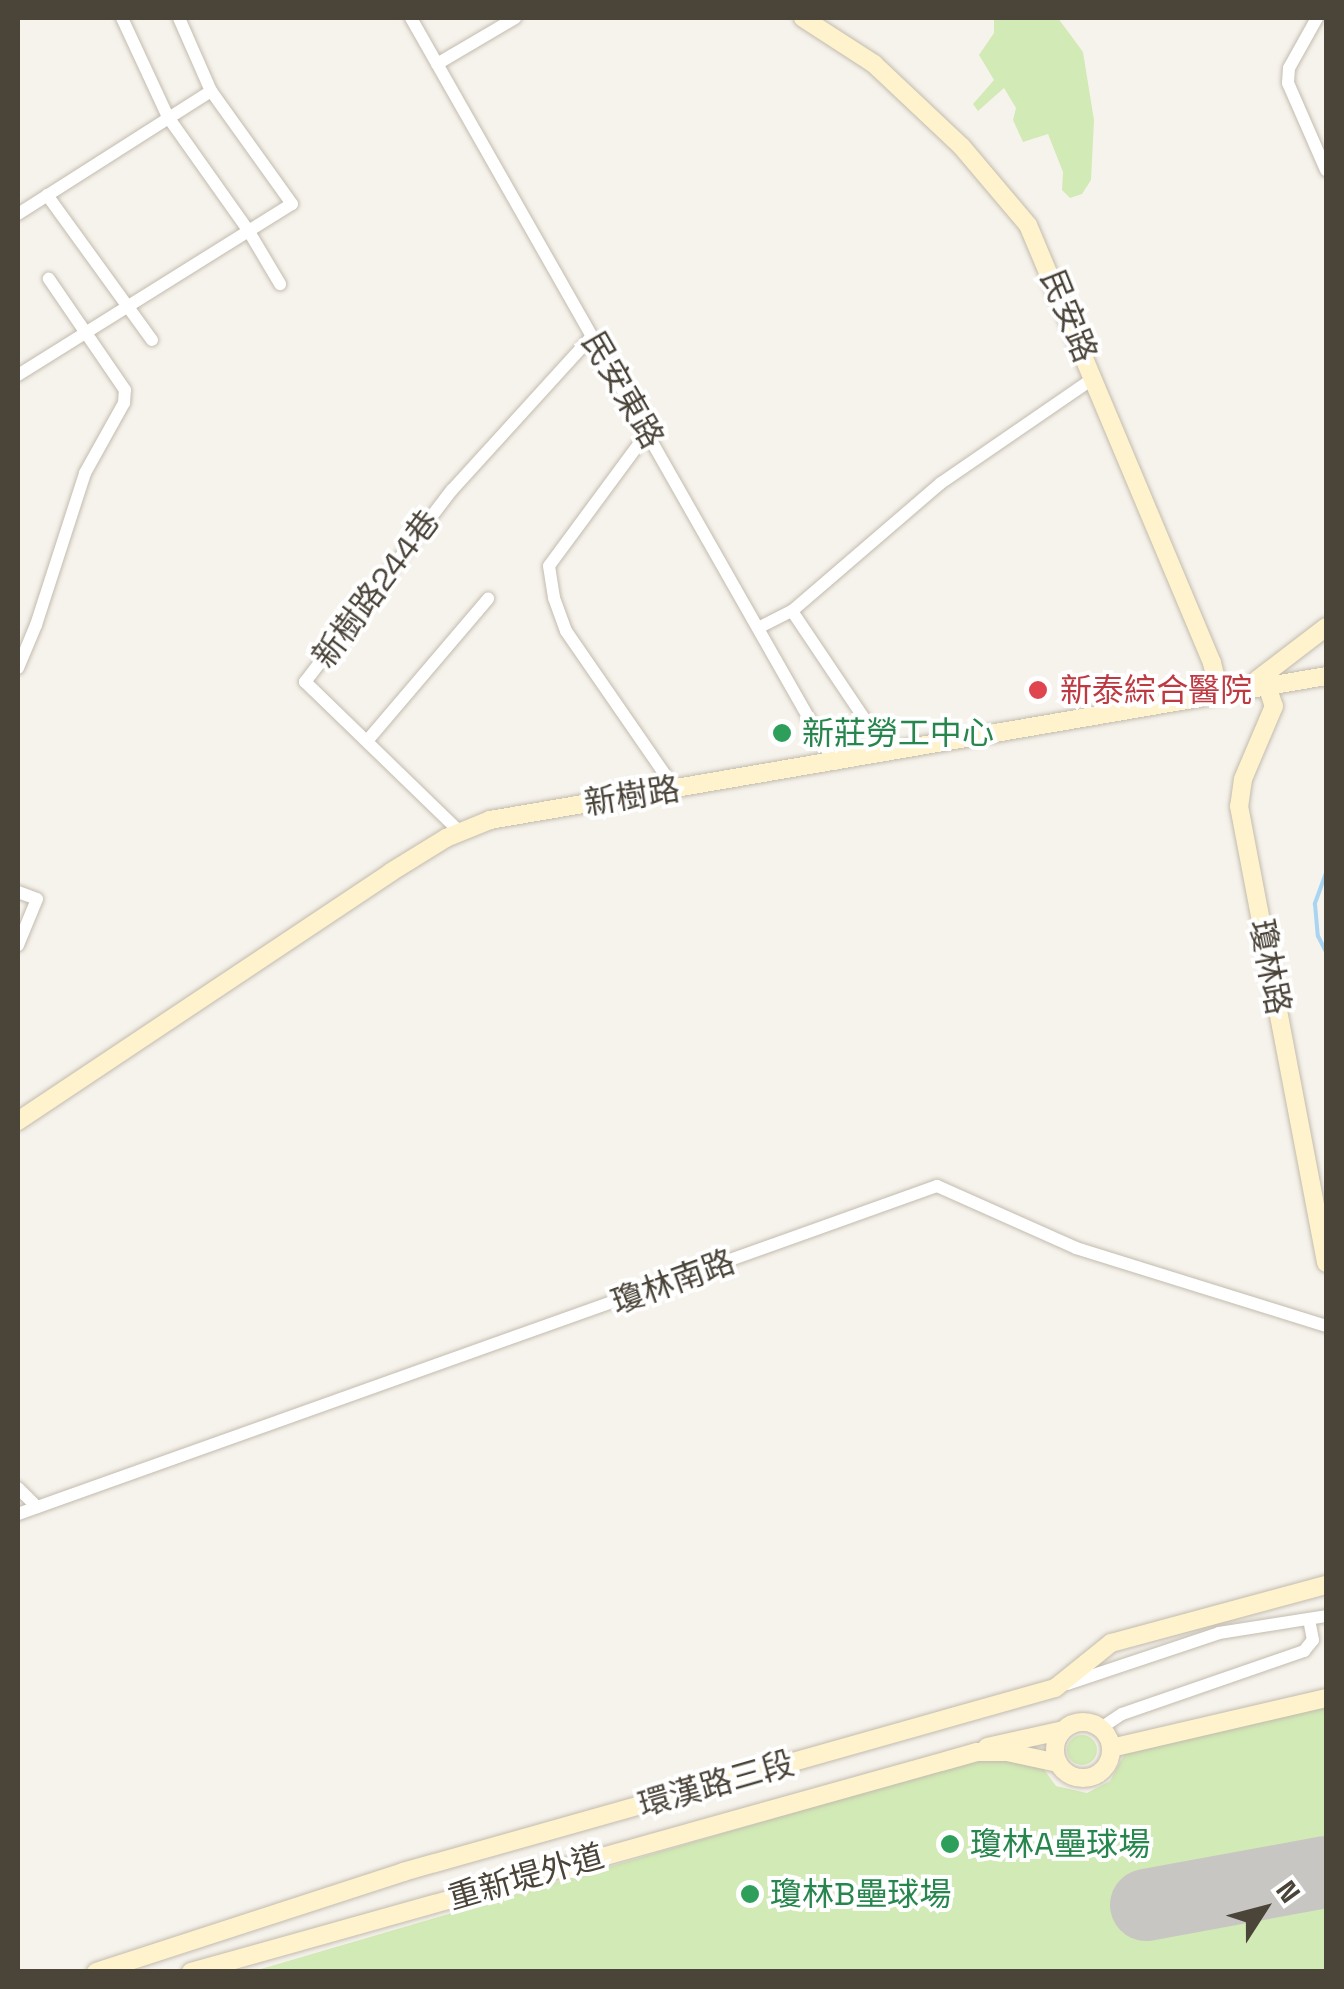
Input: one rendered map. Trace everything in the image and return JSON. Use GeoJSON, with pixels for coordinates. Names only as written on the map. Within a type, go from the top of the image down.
{"type":"FeatureCollection","features":[{"type":"Feature","properties":{"kind":"street"},"geometry":{"type":"LineString","coordinates":[[122,18],[168,117],[248,230],[280,284]]}},
{"type":"Feature","properties":{"kind":"street"},"geometry":{"type":"LineString","coordinates":[[18,374],[292,204],[211,91],[179,18]]}},
{"type":"Feature","properties":{"kind":"street","name":"民安東路"},"geometry":{"type":"LineString","coordinates":[[411,18],[834,764]]}},
{"type":"Feature","properties":{"kind":"street"},"geometry":{"type":"LineString","coordinates":[[437,64],[515,18]]}},
{"type":"Feature","properties":{"kind":"street","name":"民安路"},"geometry":{"type":"LineString","coordinates":[[803,18],[874,64],[1009,199],[1038,242],[1227,693]]}},
{"type":"Feature","properties":{"kind":"street"},"geometry":{"type":"LineString","coordinates":[[1317,18],[1290,68],[1288,82],[1326,170]]}},
{"type":"Feature","properties":{"kind":"street"},"geometry":{"type":"LineString","coordinates":[[18,214],[211,91]]}},
{"type":"Feature","properties":{"kind":"street"},"geometry":{"type":"LineString","coordinates":[[47,195],[152,340]]}},
{"type":"Feature","properties":{"kind":"street"},"geometry":{"type":"LineString","coordinates":[[18,668],[36,625],[85,473],[124,403],[124,390],[49,279]]}},
{"type":"Feature","properties":{"kind":"street","name":"新樹路244巷"},"geometry":{"type":"LineString","coordinates":[[460,832],[305,682],[452,490],[592,336]]}},
{"type":"Feature","properties":{"kind":"street"},"geometry":{"type":"LineString","coordinates":[[758,628],[792,611],[941,483],[1094,378]]}},
{"type":"Feature","properties":{"kind":"street"},"geometry":{"type":"LineString","coordinates":[[647,433],[549,566],[554,598],[566,630],[675,789]]}},
{"type":"Feature","properties":{"kind":"street"},"geometry":{"type":"LineString","coordinates":[[367,741],[488,599]]}},
{"type":"Feature","properties":{"kind":"street"},"geometry":{"type":"LineString","coordinates":[[792,611],[888,754]]}},
{"type":"Feature","properties":{"kind":"street"},"geometry":{"type":"LineString","coordinates":[[1266,681],[1326,627]]}},
{"type":"Feature","properties":{"kind":"street"},"geometry":{"type":"LineString","coordinates":[[1266,681],[1326,676]]}},
{"type":"Feature","properties":{"kind":"street","name":"新樹路"},"geometry":{"type":"LineString","coordinates":[[18,1122],[391,872],[460,832],[490,820],[834,764],[1227,693],[1266,681]]}},
{"type":"Feature","properties":{"kind":"street","name":"瓊林路"},"geometry":{"type":"LineString","coordinates":[[1266,681],[1274,706],[1243,779],[1239,806],[1326,1263]]}},
{"type":"Feature","properties":{"kind":"street"},"geometry":{"type":"LineString","coordinates":[[18,892],[37,899],[18,946]]}},
{"type":"Feature","properties":{"kind":"street","name":"瓊林南路"},"geometry":{"type":"LineString","coordinates":[[18,1514],[937,1186],[1076,1248],[1326,1326]]}},
{"type":"Feature","properties":{"kind":"street"},"geometry":{"type":"LineString","coordinates":[[18,1488],[37,1506]]}},
{"type":"Feature","properties":{"kind":"street","name":"環漢路三段"},"geometry":{"type":"LineString","coordinates":[[96,1972],[403,1872],[1055,1688],[1110,1643],[1326,1585]]}},
{"type":"Feature","properties":{"kind":"street"},"geometry":{"type":"LineString","coordinates":[[1055,1688],[1219,1633],[1326,1616]]}},
{"type":"Feature","properties":{"kind":"street"},"geometry":{"type":"LineString","coordinates":[[1309,1620],[1313,1640],[1304,1651],[1122,1714],[1101,1728],[1111,1748],[1326,1698]]}},
{"type":"Feature","properties":{"kind":"street","name":"重新堤外道"},"geometry":{"type":"LineString","coordinates":[[191,1972],[977,1752],[991,1744],[1060,1731],[1080,1722],[1101,1728]]}},
{"type":"Feature","properties":{"kind":"street"},"geometry":{"type":"LineString","coordinates":[[1058,1763],[1054,1752],[1060,1731]]}},
{"type":"Feature","properties":{"kind":"street","name":"重新堤外道"},"geometry":{"type":"LineString","coordinates":[[977,1752],[1008,1752],[1058,1763],[1074,1778],[1086,1779],[1105,1768],[1111,1748]]}},
{"type":"Feature","properties":{"kind":"green space"},"geometry":{"type":"Polygon","coordinates":[[[994,18],[1058,18],[1083,52],[1094,120],[1091,180],[1082,194],[1070,198],[1062,190],[1063,172],[1048,134],[1023,142],[1013,120],[1016,108],[1004,88],[978,111],[973,104],[994,80],[979,55],[994,33],[994,18]]]}},
{"type":"Feature","properties":{"kind":"green space"},"geometry":{"type":"Polygon","coordinates":[[[1326,1705],[1326,1971],[251,1972],[990,1755],[1043,1768],[1056,1786],[1087,1793],[1110,1781],[1125,1753],[1326,1705]]]}},
{"type":"Feature","properties":{"kind":"green space"},"geometry":{"type":"Polygon","coordinates":[[[1082,1735],[1096,1744],[1097,1750],[1088,1764],[1082,1765],[1068,1756],[1067,1750],[1076,1736],[1082,1735]]]}},
{"type":"Feature","properties":{"kind":"waterway"},"geometry":{"type":"LineString","coordinates":[[1326,873],[1315,904],[1318,936],[1326,952]]}},
{"type":"Feature","properties":{"kind":"runway"},"geometry":{"type":"LineString","coordinates":[[1146,1905],[1326,1872]]}},
{"type":"Feature","properties":{"kind":"place","name":"新泰綜合醫院"},"geometry":{"type":"Point","coordinates":[1038,690]}},
{"type":"Feature","properties":{"kind":"place","name":"新莊勞工中心"},"geometry":{"type":"Point","coordinates":[782,733]}},
{"type":"Feature","properties":{"kind":"place","name":"瓊林A壘球場"},"geometry":{"type":"Point","coordinates":[950,1844]}},
{"type":"Feature","properties":{"kind":"place","name":"瓊林B壘球場"},"geometry":{"type":"Point","coordinates":[750,1894]}}]}
